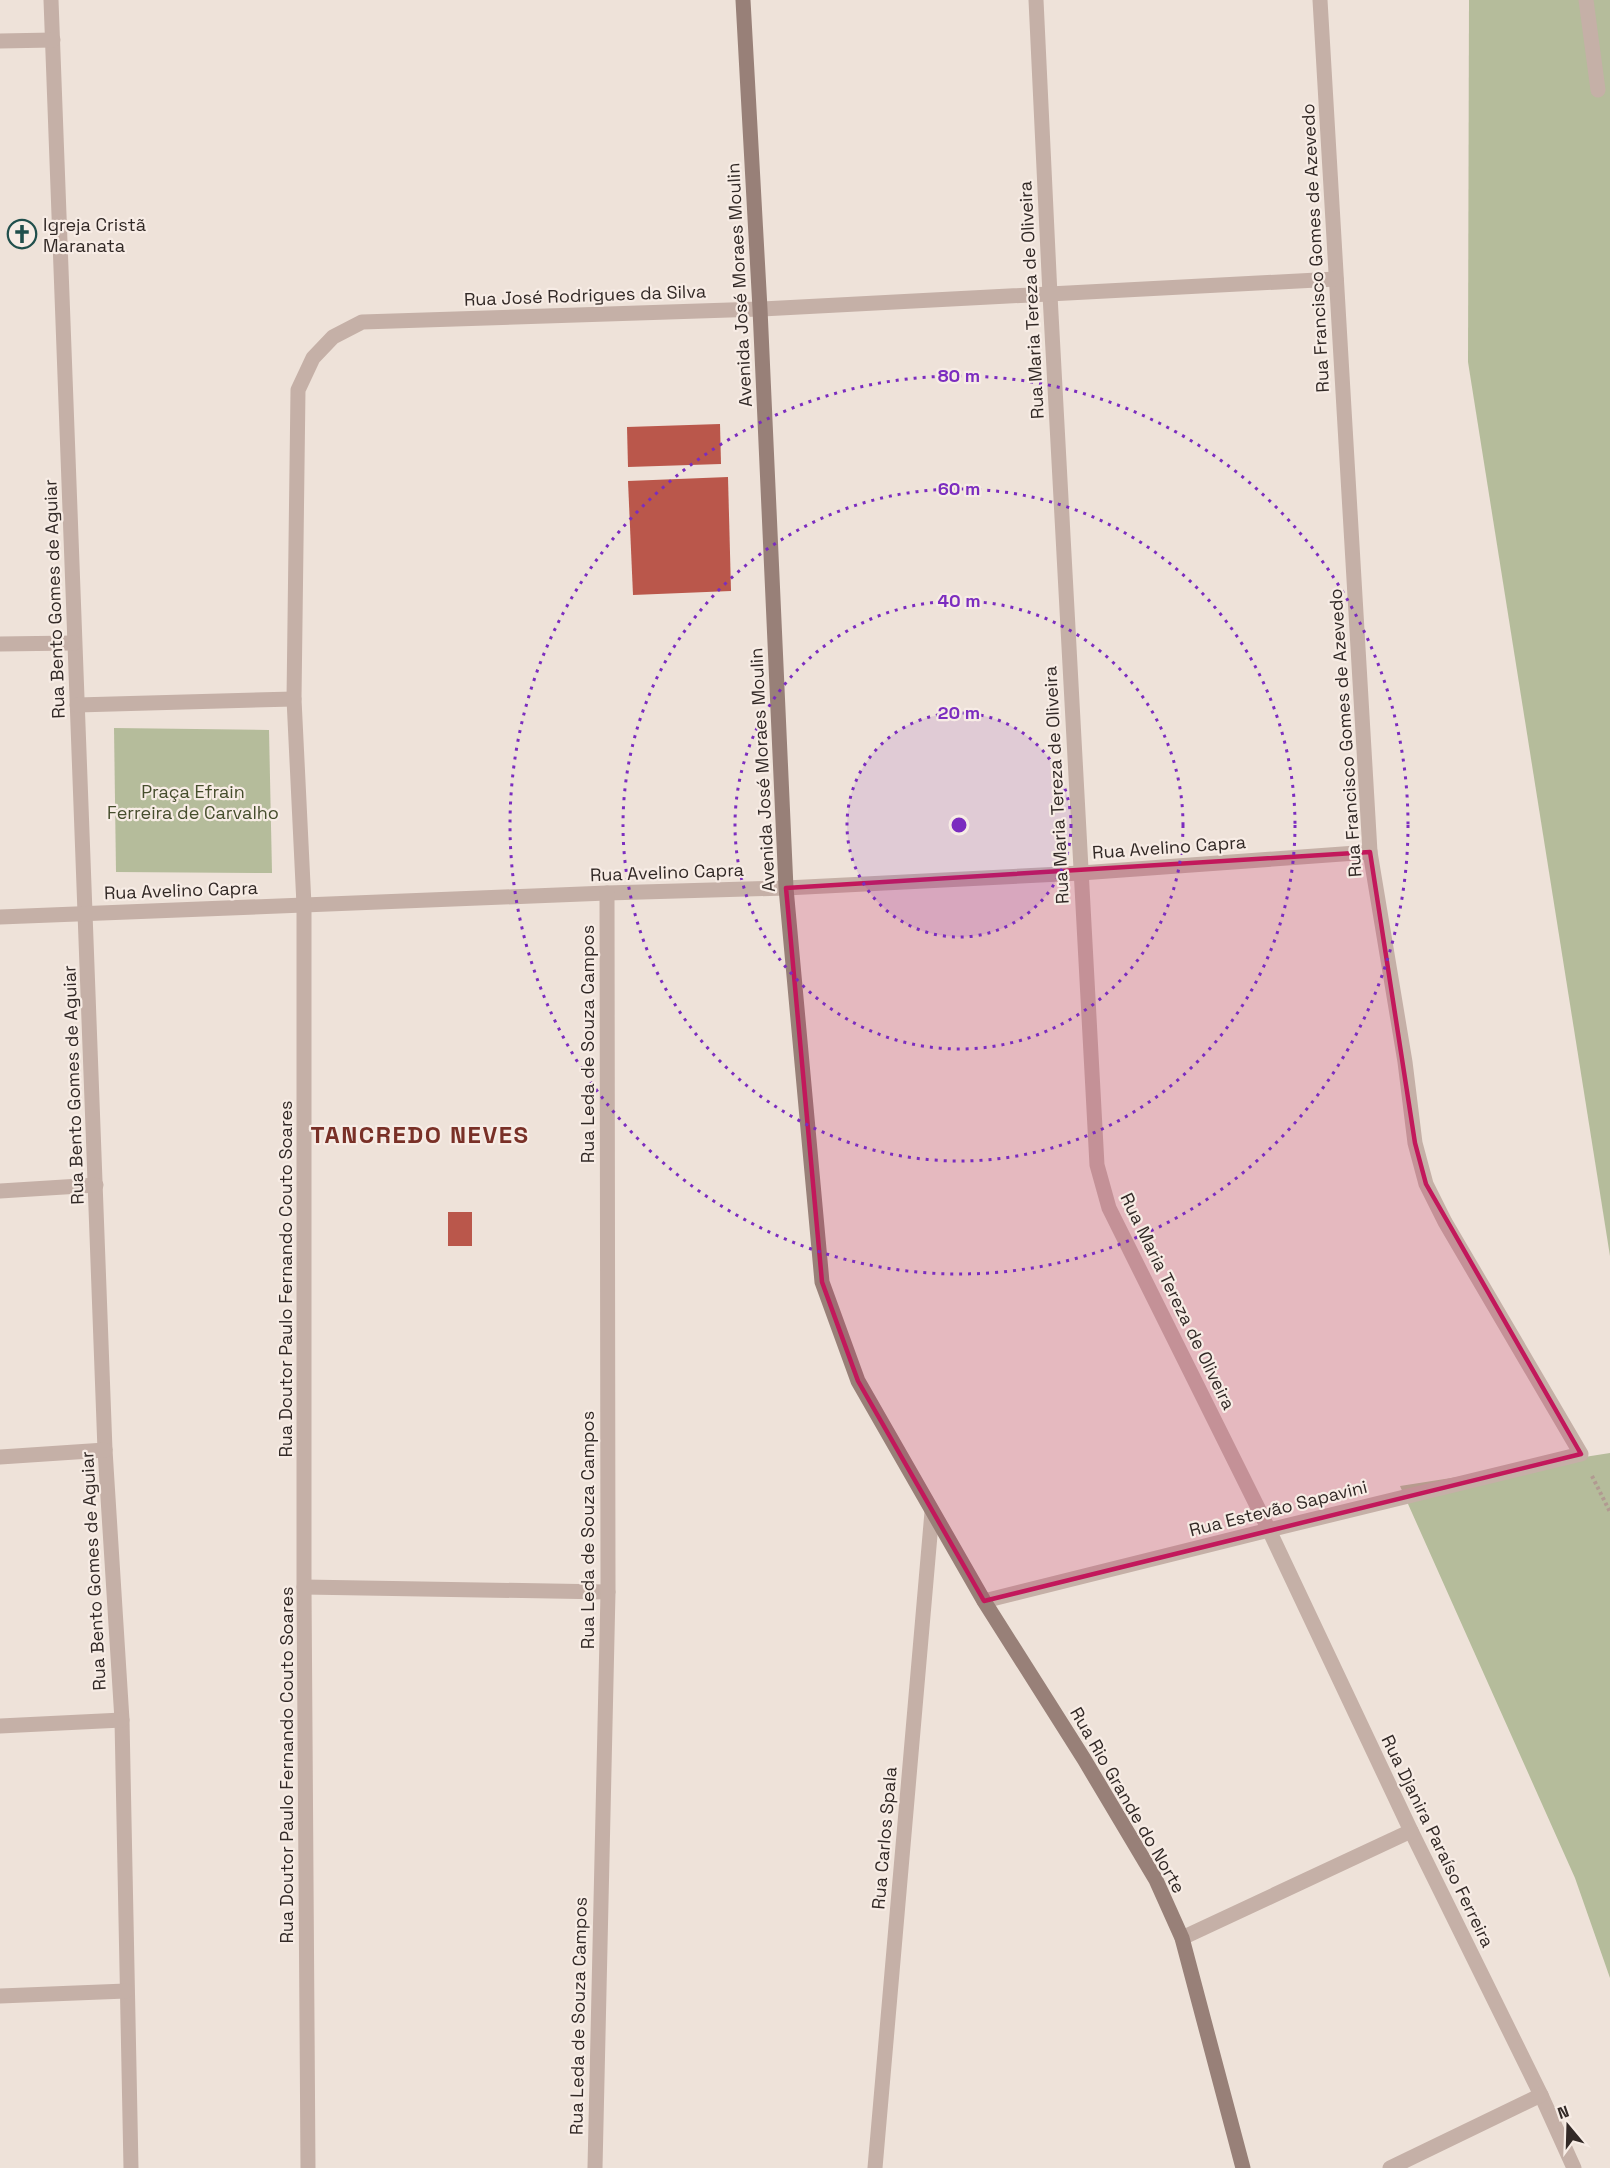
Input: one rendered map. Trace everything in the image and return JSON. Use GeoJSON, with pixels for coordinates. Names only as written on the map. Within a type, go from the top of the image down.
{"type":"FeatureCollection","features":[{"type":"Feature","properties":{"kind":"main road","name":"Avenida José Moraes Moulin"},"geometry":{"type":"LineString","coordinates":[[743,0],[760,309],[786,888],[822,1282],[858,1382],[932,1512]]}},
{"type":"Feature","properties":{"kind":"main road","name":"Rua Rio Grande do Norte"},"geometry":{"type":"LineString","coordinates":[[932,1512],[984,1601],[1084,1759],[1156,1880],[1182,1938],[1244,2168]]}},
{"type":"Feature","properties":{"kind":"street","name":"Rua Bento Gomes de Aguiar"},"geometry":{"type":"LineString","coordinates":[[51,0],[105,1450],[122,1720],[130,2168]]}},
{"type":"Feature","properties":{"kind":"street","name":"Rua Maria Tereza de Oliveira"},"geometry":{"type":"LineString","coordinates":[[1036,0],[1097,1164],[1109,1208],[1269,1530]]}},
{"type":"Feature","properties":{"kind":"street","name":"Rua Francisco Gomes de Azevedo"},"geometry":{"type":"LineString","coordinates":[[1320,0],[1370,852],[1405,1062],[1414,1143],[1425,1184],[1445,1222],[1581,1454]]}},
{"type":"Feature","properties":{"kind":"street"},"geometry":{"type":"LineString","coordinates":[[1586,0],[1598,90]]}},
{"type":"Feature","properties":{"kind":"street"},"geometry":{"type":"LineString","coordinates":[[0,41],[53,40]]}},
{"type":"Feature","properties":{"kind":"street","name":"Rua José Rodrigues da Silva"},"geometry":{"type":"LineString","coordinates":[[298,390],[313,358],[333,338],[362,322],[760,309],[1336,279]]}},
{"type":"Feature","properties":{"kind":"street","name":"Rua Doutor Paulo Fernando Couto Soares"},"geometry":{"type":"LineString","coordinates":[[298,390],[294,699],[304,905],[304,1587],[308,2168]]}},
{"type":"Feature","properties":{"kind":"street"},"geometry":{"type":"LineString","coordinates":[[0,644],[74,643]]}},
{"type":"Feature","properties":{"kind":"street"},"geometry":{"type":"LineString","coordinates":[[77,705],[294,699]]}},
{"type":"Feature","properties":{"kind":"street","name":"Rua Avelino Capra"},"geometry":{"type":"LineString","coordinates":[[0,917],[786,888],[1081,873],[1370,852]]}},
{"type":"Feature","properties":{"kind":"street","name":"Rua Leda de Souza Campos"},"geometry":{"type":"LineString","coordinates":[[595,2168],[608,1592],[607,893]]}},
{"type":"Feature","properties":{"kind":"street"},"geometry":{"type":"LineString","coordinates":[[0,1191],[96,1185]]}},
{"type":"Feature","properties":{"kind":"street"},"geometry":{"type":"LineString","coordinates":[[0,1457],[105,1450]]}},
{"type":"Feature","properties":{"kind":"street","name":"Rua Estevão Sapavini"},"geometry":{"type":"LineString","coordinates":[[984,1601],[1581,1454]]}},
{"type":"Feature","properties":{"kind":"street","name":"Rua Carlos Spala"},"geometry":{"type":"LineString","coordinates":[[875,2168],[932,1512]]}},
{"type":"Feature","properties":{"kind":"street","name":"Rua Djanira Paraíso Ferreira"},"geometry":{"type":"LineString","coordinates":[[1269,1530],[1574,2168]]}},
{"type":"Feature","properties":{"kind":"street"},"geometry":{"type":"LineString","coordinates":[[304,1587],[608,1592]]}},
{"type":"Feature","properties":{"kind":"street"},"geometry":{"type":"LineString","coordinates":[[0,1726],[122,1720]]}},
{"type":"Feature","properties":{"kind":"street"},"geometry":{"type":"LineString","coordinates":[[1182,1938],[1411,1831]]}},
{"type":"Feature","properties":{"kind":"street"},"geometry":{"type":"LineString","coordinates":[[0,1996],[126,1991]]}},
{"type":"Feature","properties":{"kind":"street"},"geometry":{"type":"LineString","coordinates":[[1390,2168],[1541,2095]]}},
{"type":"Feature","properties":{"kind":"path"},"geometry":{"type":"LineString","coordinates":[[1581,1454],[1610,1512]]}},
{"type":"Feature","properties":{"kind":"highlighted area"},"geometry":{"type":"Polygon","coordinates":[[[1370,852],[1415,1143],[1426,1184],[1581,1454],[984,1601],[858,1381],[822,1282],[786,888],[1370,852]]]}},
{"type":"Feature","properties":{"kind":"green space"},"geometry":{"type":"Polygon","coordinates":[[[1469,0],[1610,0],[1610,1256],[1468,362],[1469,0]]]}},
{"type":"Feature","properties":{"kind":"green space","name":"Praça Efrain Ferreira de Carvalho"},"geometry":{"type":"Polygon","coordinates":[[[114,728],[269,730],[272,873],[116,872],[114,728]]]}},
{"type":"Feature","properties":{"kind":"green space"},"geometry":{"type":"Polygon","coordinates":[[[1610,1453],[1610,1978],[1575,1878],[1400,1486],[1610,1453]]]}},
{"type":"Feature","properties":{"kind":"building"},"geometry":{"type":"Polygon","coordinates":[[[720,424],[721,464],[628,467],[627,427],[720,424]]]}},
{"type":"Feature","properties":{"kind":"building"},"geometry":{"type":"Polygon","coordinates":[[[728,477],[731,591],[633,595],[628,481],[728,477]]]}},
{"type":"Feature","properties":{"kind":"building"},"geometry":{"type":"Polygon","coordinates":[[[448,1212],[472,1212],[472,1246],[448,1246],[448,1212]]]}},
{"type":"Feature","properties":{"kind":"place","name":"Igreja Cristã Maranata"},"geometry":{"type":"Point","coordinates":[22,234]}},
{"type":"Feature","properties":{"kind":"district","name":"TANCREDO NEVES"},"geometry":{"type":"Point","coordinates":[420,1134]}}]}
